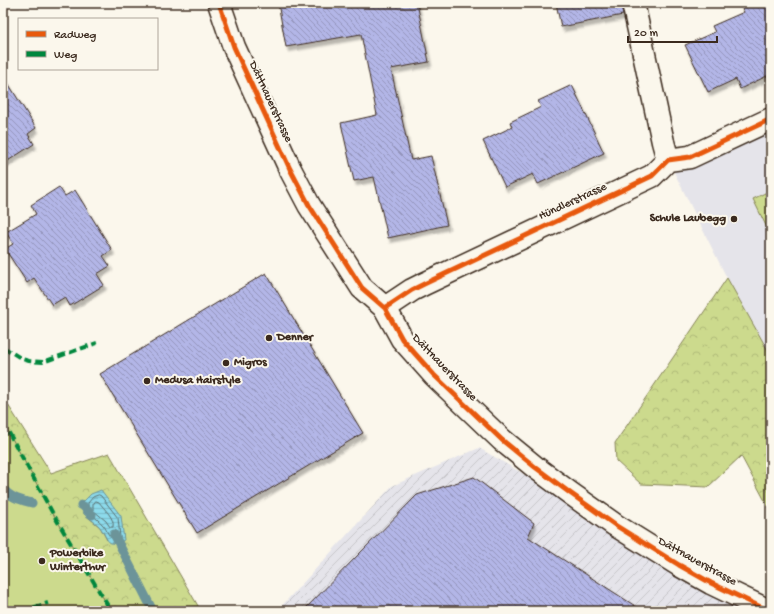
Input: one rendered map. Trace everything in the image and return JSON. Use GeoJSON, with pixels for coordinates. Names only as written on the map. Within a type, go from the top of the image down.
{"type":"FeatureCollection","features":[{"type":"Feature","properties":{"kind":"street","name":"Dättnauerstrasse"},"geometry":{"type":"LineString","coordinates":[[219,3],[234,47],[290,169],[309,205],[362,288],[385,308],[402,339],[434,375],[502,440],[570,494],[653,549],[711,583],[769,611]]}},
{"type":"Feature","properties":{"kind":"street"},"geometry":{"type":"LineString","coordinates":[[633,3],[668,160],[690,157],[771,119]]}},
{"type":"Feature","properties":{"kind":"street","name":"Hündlerstrasse"},"geometry":{"type":"LineString","coordinates":[[385,308],[424,284],[652,176],[668,160]]}},
{"type":"Feature","properties":{"kind":"shaded area","name":"Schule Laubegg"},"geometry":{"type":"Polygon","coordinates":[[[771,119],[771,356],[727,278],[668,160],[771,119]]]}},
{"type":"Feature","properties":{"kind":"shaded area"},"geometry":{"type":"Polygon","coordinates":[[[479,448],[679,565],[769,611],[277,611],[392,486],[479,448]]]}},
{"type":"Feature","properties":{"kind":"green space"},"geometry":{"type":"Polygon","coordinates":[[[771,190],[771,236],[753,199],[771,190]]]}},
{"type":"Feature","properties":{"kind":"green space"},"geometry":{"type":"Polygon","coordinates":[[[727,278],[771,356],[771,512],[741,456],[708,487],[641,484],[616,461],[615,443],[727,278]]]}},
{"type":"Feature","properties":{"kind":"green space"},"geometry":{"type":"Polygon","coordinates":[[[3,397],[51,473],[109,453],[201,611],[111,611],[52,512],[3,422],[3,397]],[[91,494],[83,502],[84,514],[100,527],[107,540],[91,494]]]}},
{"type":"Feature","properties":{"kind":"green space","name":"Powerbike Winterthur"},"geometry":{"type":"Polygon","coordinates":[[[3,422],[52,512],[111,611],[3,611],[3,422]]]}},
{"type":"Feature","properties":{"kind":"water"},"geometry":{"type":"Polygon","coordinates":[[[101,490],[121,516],[124,540],[118,543],[110,543],[99,526],[84,514],[83,502],[91,494],[101,490]]]}},
{"type":"Feature","properties":{"kind":"building"},"geometry":{"type":"Polygon","coordinates":[[[278,3],[417,3],[429,62],[391,69],[411,160],[431,156],[447,225],[388,238],[374,177],[354,181],[341,123],[377,115],[361,34],[286,47],[278,3]]]}},
{"type":"Feature","properties":{"kind":"building"},"geometry":{"type":"Polygon","coordinates":[[[556,3],[621,3],[623,15],[561,27],[556,3]]]}},
{"type":"Feature","properties":{"kind":"building"},"geometry":{"type":"Polygon","coordinates":[[[739,3],[771,3],[771,74],[740,89],[736,79],[708,92],[685,45],[715,32],[712,26],[744,12],[739,3]]]}},
{"type":"Feature","properties":{"kind":"building"},"geometry":{"type":"Polygon","coordinates":[[[3,75],[36,128],[28,134],[34,144],[3,164],[3,75]]]}},
{"type":"Feature","properties":{"kind":"building"},"geometry":{"type":"Polygon","coordinates":[[[572,85],[604,153],[538,184],[533,174],[505,187],[483,141],[512,127],[510,122],[541,107],[538,101],[572,85]]]}},
{"type":"Feature","properties":{"kind":"building"},"geometry":{"type":"Polygon","coordinates":[[[59,187],[65,196],[75,190],[112,250],[103,256],[110,266],[97,274],[104,285],[70,306],[65,297],[52,305],[34,278],[27,283],[5,249],[13,244],[6,232],[36,214],[31,205],[59,187]]]}},
{"type":"Feature","properties":{"kind":"building"},"geometry":{"type":"Polygon","coordinates":[[[266,273],[363,433],[197,533],[100,374],[266,273]]]}},
{"type":"Feature","properties":{"kind":"building"},"geometry":{"type":"Polygon","coordinates":[[[474,477],[534,523],[528,537],[643,611],[303,611],[417,495],[474,477]]]}},
{"type":"Feature","properties":{"kind":"waterway"},"geometry":{"type":"LineString","coordinates":[[3,488],[12,496],[32,503]]}},
{"type":"Feature","properties":{"kind":"waterway"},"geometry":{"type":"LineString","coordinates":[[81,505],[92,515]]}},
{"type":"Feature","properties":{"kind":"waterway"},"geometry":{"type":"LineString","coordinates":[[114,534],[153,611]]}},
{"type":"Feature","properties":{"kind":"marked path"},"geometry":{"type":"LineString","coordinates":[[3,347],[22,359],[43,362],[97,343]]}},
{"type":"Feature","properties":{"kind":"marked path"},"geometry":{"type":"LineString","coordinates":[[3,422],[52,512],[111,611]]}},
{"type":"Feature","properties":{"kind":"marked path"},"geometry":{"type":"LineString","coordinates":[[22,611],[48,603]]}},
{"type":"Feature","properties":{"kind":"cycle path"},"geometry":{"type":"LineString","coordinates":[[219,3],[234,47],[290,169],[309,205],[362,288],[385,308],[402,339],[434,375],[502,440],[535,467],[615,525],[711,583],[769,611]]}},
{"type":"Feature","properties":{"kind":"cycle path"},"geometry":{"type":"LineString","coordinates":[[385,308],[424,284],[652,176],[668,160],[690,157],[771,119]]}},
{"type":"Feature","properties":{"kind":"place","name":"Schule Laubegg"},"geometry":{"type":"Point","coordinates":[734,219]}},
{"type":"Feature","properties":{"kind":"place","name":"Denner"},"geometry":{"type":"Point","coordinates":[269,338]}},
{"type":"Feature","properties":{"kind":"place","name":"Migros"},"geometry":{"type":"Point","coordinates":[226,363]}},
{"type":"Feature","properties":{"kind":"place","name":"Medusa Hairstyle"},"geometry":{"type":"Point","coordinates":[147,381]}},
{"type":"Feature","properties":{"kind":"place","name":"Powerbike Winterthur"},"geometry":{"type":"Point","coordinates":[42,561]}}]}
